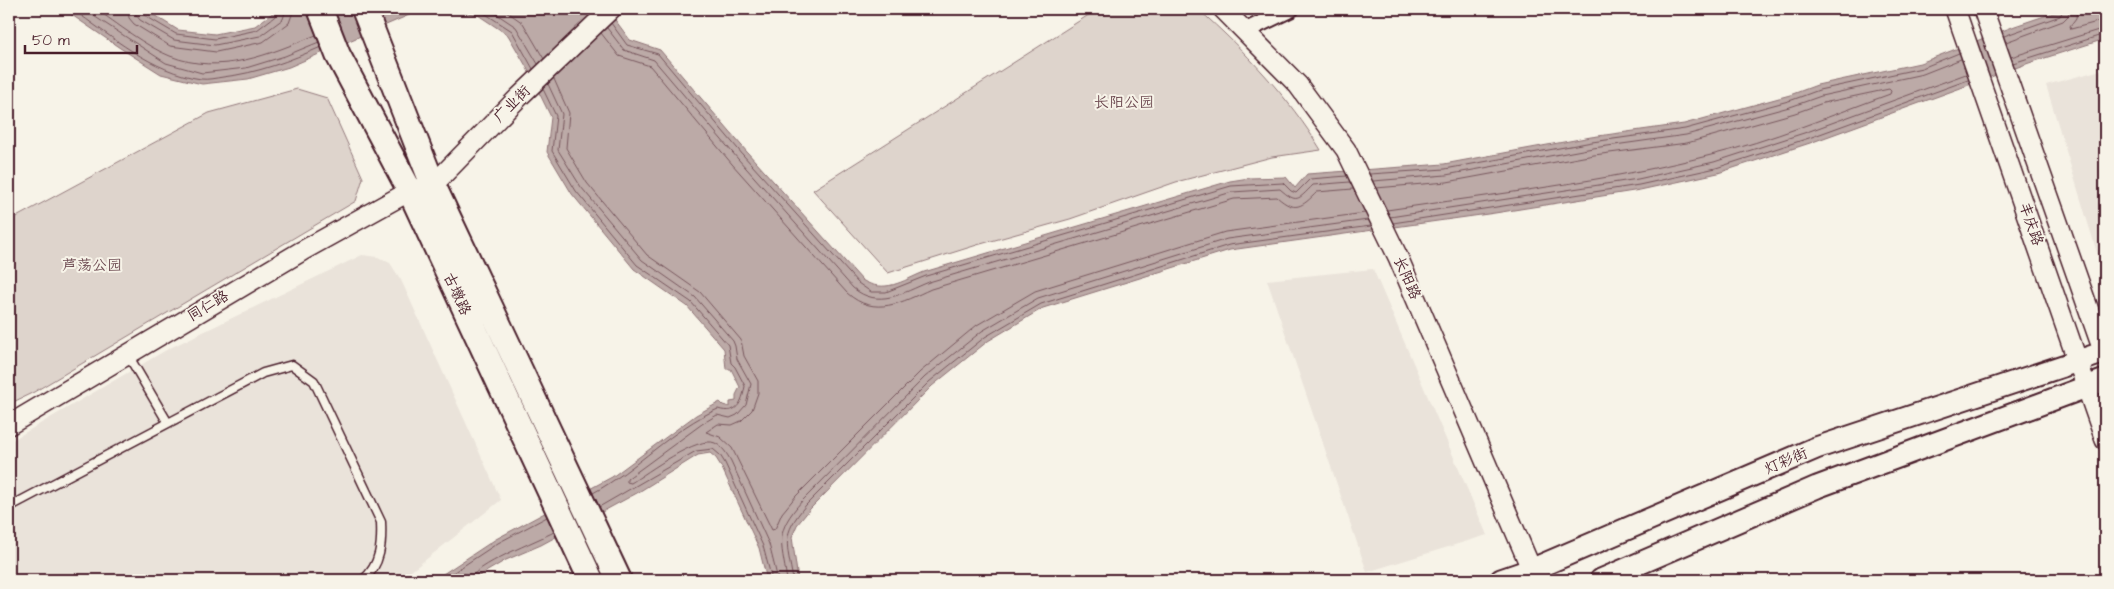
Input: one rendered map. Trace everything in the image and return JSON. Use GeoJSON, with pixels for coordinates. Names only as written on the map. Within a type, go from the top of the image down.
{"type":"FeatureCollection","features":[{"type":"Feature","properties":{"kind":"main road","name":"古墩路"},"geometry":{"type":"LineString","coordinates":[[320,9],[338,55],[410,191],[591,580]]}},
{"type":"Feature","properties":{"kind":"main road","name":"古墩路"},"geometry":{"type":"LineString","coordinates":[[364,9],[433,185],[619,580]]}},
{"type":"Feature","properties":{"kind":"main road","name":"灯彩街"},"geometry":{"type":"LineString","coordinates":[[1500,580],[1534,575],[1816,448],[2105,354]]}},
{"type":"Feature","properties":{"kind":"main road"},"geometry":{"type":"LineString","coordinates":[[1601,580],[1817,487],[2096,383]]}},
{"type":"Feature","properties":{"kind":"street","name":"广业街"},"geometry":{"type":"LineString","coordinates":[[433,185],[519,97],[611,9]]}},
{"type":"Feature","properties":{"kind":"street","name":"长阳路"},"geometry":{"type":"LineString","coordinates":[[1223,9],[1298,85],[1346,150],[1398,258],[1534,575]]}},
{"type":"Feature","properties":{"kind":"street"},"geometry":{"type":"LineString","coordinates":[[1245,31],[1292,9]]}},
{"type":"Feature","properties":{"kind":"street","name":"丰庆路"},"geometry":{"type":"LineString","coordinates":[[1955,9],[2079,362],[2096,383],[2105,440]]}},
{"type":"Feature","properties":{"kind":"street","name":"丰庆路"},"geometry":{"type":"LineString","coordinates":[[1983,9],[2105,354]]}},
{"type":"Feature","properties":{"kind":"street"},"geometry":{"type":"LineString","coordinates":[[410,191],[433,185]]}},
{"type":"Feature","properties":{"kind":"street","name":"同仁路"},"geometry":{"type":"LineString","coordinates":[[9,425],[302,250],[410,191]]}},
{"type":"Feature","properties":{"kind":"lane"},"geometry":{"type":"LineString","coordinates":[[128,354],[168,423]]}},
{"type":"Feature","properties":{"kind":"lane"},"geometry":{"type":"LineString","coordinates":[[9,507],[263,373],[292,366],[314,381],[381,522],[382,547],[371,574],[363,580]]}},
{"type":"Feature","properties":{"kind":"shaded area"},"geometry":{"type":"Polygon","coordinates":[[[2105,69],[2105,279],[2046,85],[2105,69]]]}},
{"type":"Feature","properties":{"kind":"shaded area"},"geometry":{"type":"Polygon","coordinates":[[[362,255],[378,257],[390,263],[401,280],[501,500],[400,580],[9,580],[9,442],[168,349],[362,255]]]}},
{"type":"Feature","properties":{"kind":"shaded area"},"geometry":{"type":"Polygon","coordinates":[[[1373,269],[1487,535],[1367,572],[1267,280],[1373,269]]]}},
{"type":"Feature","properties":{"kind":"green space","name":"长阳公园"},"geometry":{"type":"Polygon","coordinates":[[[1098,9],[1198,9],[1265,75],[1294,111],[1321,150],[1272,157],[1176,182],[1070,219],[977,245],[888,273],[813,190],[1098,9]]]}},
{"type":"Feature","properties":{"kind":"green space","name":"芦荡公园"},"geometry":{"type":"Polygon","coordinates":[[[297,89],[327,98],[363,178],[356,201],[34,392],[9,404],[9,221],[209,113],[297,89]]]}},
{"type":"Feature","properties":{"kind":"water"},"geometry":{"type":"Polygon","coordinates":[[[63,9],[144,9],[178,30],[215,34],[255,26],[278,9],[423,9],[289,67],[248,79],[202,84],[161,74],[63,9]]]}},
{"type":"Feature","properties":{"kind":"water"},"geometry":{"type":"Polygon","coordinates":[[[446,9],[607,9],[630,40],[660,50],[747,152],[862,280],[878,286],[893,285],[924,272],[1230,181],[1249,178],[1286,177],[1295,188],[1307,174],[1444,164],[1591,137],[1684,124],[1790,95],[1817,85],[1920,63],[2015,26],[2065,9],[2105,9],[2105,39],[2029,63],[1810,143],[1718,173],[1640,190],[1495,213],[1230,250],[1043,308],[988,341],[932,386],[810,509],[797,525],[792,537],[798,580],[767,580],[759,548],[721,466],[710,453],[698,455],[637,493],[541,545],[506,560],[472,580],[434,580],[496,539],[612,477],[696,415],[720,402],[730,407],[730,402],[736,401],[736,395],[740,387],[731,369],[726,369],[724,349],[687,306],[634,269],[572,194],[547,152],[551,117],[526,66],[508,35],[478,15],[446,9]]]}}]}
